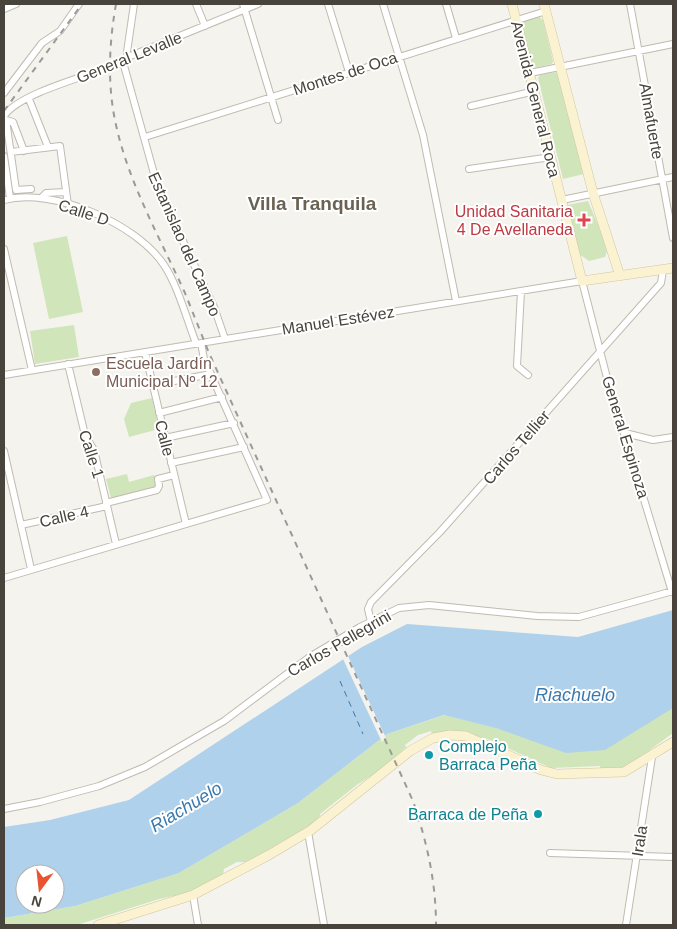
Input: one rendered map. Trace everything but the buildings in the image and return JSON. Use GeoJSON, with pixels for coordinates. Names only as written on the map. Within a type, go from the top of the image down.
{"type":"FeatureCollection","features":[{"type":"Feature","properties":{"kind":"main road","name":"Avenida General Roca"},"geometry":{"type":"LineString","coordinates":[[512,4],[582,281]]}},
{"type":"Feature","properties":{"kind":"main road","name":"Avenida General Roca"},"geometry":{"type":"LineString","coordinates":[[545,7],[592,193],[620,276]]}},
{"type":"Feature","properties":{"kind":"main road","name":"Manuel Estévez"},"geometry":{"type":"LineString","coordinates":[[582,281],[673,268]]}},
{"type":"Feature","properties":{"kind":"main road"},"geometry":{"type":"LineString","coordinates":[[98,925],[193,895],[308,832],[410,750],[440,736],[460,735],[472,738],[541,770],[557,774],[592,771],[619,773],[652,757],[673,742]]}},
{"type":"Feature","properties":{"kind":"street"},"geometry":{"type":"LineString","coordinates":[[4,9],[16,4]]}},
{"type":"Feature","properties":{"kind":"street"},"geometry":{"type":"LineString","coordinates":[[4,93],[42,43],[60,31],[79,4]]}},
{"type":"Feature","properties":{"kind":"street","name":"Estanislao del Campo"},"geometry":{"type":"LineString","coordinates":[[134,4],[126,59],[148,156],[158,188],[214,307],[225,339]]}},
{"type":"Feature","properties":{"kind":"street"},"geometry":{"type":"LineString","coordinates":[[196,4],[205,26]]}},
{"type":"Feature","properties":{"kind":"street","name":"General Levalle"},"geometry":{"type":"LineString","coordinates":[[5,118],[12,106],[29,98],[205,26],[244,6],[258,4]]}},
{"type":"Feature","properties":{"kind":"street"},"geometry":{"type":"LineString","coordinates":[[328,4],[350,72]]}},
{"type":"Feature","properties":{"kind":"street"},"geometry":{"type":"LineString","coordinates":[[383,4],[423,135],[456,301]]}},
{"type":"Feature","properties":{"kind":"street"},"geometry":{"type":"LineString","coordinates":[[446,4],[456,38]]}},
{"type":"Feature","properties":{"kind":"street","name":"Almafuerte"},"geometry":{"type":"LineString","coordinates":[[630,4],[673,238]]}},
{"type":"Feature","properties":{"kind":"street"},"geometry":{"type":"LineString","coordinates":[[244,6],[278,120]]}},
{"type":"Feature","properties":{"kind":"street","name":"Montes de Oca"},"geometry":{"type":"LineString","coordinates":[[145,137],[516,20],[545,7]]}},
{"type":"Feature","properties":{"kind":"street"},"geometry":{"type":"LineString","coordinates":[[530,73],[673,44]]}},
{"type":"Feature","properties":{"kind":"street"},"geometry":{"type":"LineString","coordinates":[[472,106],[535,91]]}},
{"type":"Feature","properties":{"kind":"street"},"geometry":{"type":"LineString","coordinates":[[29,98],[48,147]]}},
{"type":"Feature","properties":{"kind":"street"},"geometry":{"type":"LineString","coordinates":[[5,118],[13,122],[24,151]]}},
{"type":"Feature","properties":{"kind":"street"},"geometry":{"type":"LineString","coordinates":[[5,118],[16,190],[31,189]]}},
{"type":"Feature","properties":{"kind":"street"},"geometry":{"type":"LineString","coordinates":[[11,152],[60,146],[68,205]]}},
{"type":"Feature","properties":{"kind":"street"},"geometry":{"type":"LineString","coordinates":[[4,156],[7,199]]}},
{"type":"Feature","properties":{"kind":"street"},"geometry":{"type":"LineString","coordinates":[[469,169],[551,157]]}},
{"type":"Feature","properties":{"kind":"street"},"geometry":{"type":"LineString","coordinates":[[562,200],[673,177]]}},
{"type":"Feature","properties":{"kind":"street"},"geometry":{"type":"LineString","coordinates":[[41,198],[46,193],[66,192]]}},
{"type":"Feature","properties":{"kind":"street","name":"Calle D"},"geometry":{"type":"LineString","coordinates":[[7,199],[41,198],[68,205],[116,222],[155,254],[165,267],[267,500],[186,524]]}},
{"type":"Feature","properties":{"kind":"street"},"geometry":{"type":"LineString","coordinates":[[4,249],[32,370]]}},
{"type":"Feature","properties":{"kind":"street","name":"Carlos Tellier"},"geometry":{"type":"LineString","coordinates":[[371,622],[368,609],[371,602],[440,532],[661,283],[663,270]]}},
{"type":"Feature","properties":{"kind":"street","name":"Manuel Estévez"},"geometry":{"type":"LineString","coordinates":[[4,376],[582,281]]}},
{"type":"Feature","properties":{"kind":"street","name":"General Espinoza"},"geometry":{"type":"LineString","coordinates":[[582,281],[600,351],[673,591]]}},
{"type":"Feature","properties":{"kind":"street"},"geometry":{"type":"LineString","coordinates":[[521,291],[516,366],[528,376]]}},
{"type":"Feature","properties":{"kind":"street","name":"Calle"},"geometry":{"type":"LineString","coordinates":[[145,352],[186,524]]}},
{"type":"Feature","properties":{"kind":"street","name":"Calle 1"},"geometry":{"type":"LineString","coordinates":[[68,364],[85,435],[94,450],[116,544]]}},
{"type":"Feature","properties":{"kind":"street"},"geometry":{"type":"LineString","coordinates":[[169,382],[211,374]]}},
{"type":"Feature","properties":{"kind":"street"},"geometry":{"type":"LineString","coordinates":[[159,412],[222,397]]}},
{"type":"Feature","properties":{"kind":"street"},"geometry":{"type":"LineString","coordinates":[[165,438],[234,423]]}},
{"type":"Feature","properties":{"kind":"street"},"geometry":{"type":"LineString","coordinates":[[625,433],[653,440],[673,437]]}},
{"type":"Feature","properties":{"kind":"street"},"geometry":{"type":"LineString","coordinates":[[171,463],[244,447]]}},
{"type":"Feature","properties":{"kind":"street"},"geometry":{"type":"LineString","coordinates":[[4,452],[31,569]]}},
{"type":"Feature","properties":{"kind":"street","name":"Calle 4"},"geometry":{"type":"LineString","coordinates":[[21,526],[157,490],[159,486],[158,478],[174,475]]}},
{"type":"Feature","properties":{"kind":"street"},"geometry":{"type":"LineString","coordinates":[[4,578],[186,524]]}},
{"type":"Feature","properties":{"kind":"street","name":"Carlos Pellegrini"},"geometry":{"type":"LineString","coordinates":[[4,809],[40,802],[100,786],[145,767],[224,721],[295,666],[399,608],[429,605],[537,616],[579,616],[673,591]]}},
{"type":"Feature","properties":{"kind":"street","name":"Irala"},"geometry":{"type":"LineString","coordinates":[[626,925],[652,757]]}},
{"type":"Feature","properties":{"kind":"street"},"geometry":{"type":"LineString","coordinates":[[308,832],[324,925]]}},
{"type":"Feature","properties":{"kind":"street"},"geometry":{"type":"LineString","coordinates":[[550,853],[673,857]]}},
{"type":"Feature","properties":{"kind":"street"},"geometry":{"type":"LineString","coordinates":[[193,895],[198,925]]}},
{"type":"Feature","properties":{"kind":"green space"},"geometry":{"type":"Polygon","coordinates":[[[539,17],[543,20],[553,61],[552,64],[534,68],[531,66],[521,22],[539,17]]]}},
{"type":"Feature","properties":{"kind":"green space"},"geometry":{"type":"Polygon","coordinates":[[[557,72],[561,76],[584,174],[563,179],[538,78],[540,75],[557,72]]]}},
{"type":"Feature","properties":{"kind":"green space"},"geometry":{"type":"Polygon","coordinates":[[[588,201],[608,248],[605,257],[589,261],[579,254],[567,205],[588,201]]]}},
{"type":"Feature","properties":{"kind":"green space"},"geometry":{"type":"Polygon","coordinates":[[[67,236],[83,312],[49,319],[33,243],[67,236]]]}},
{"type":"Feature","properties":{"kind":"green space"},"geometry":{"type":"Polygon","coordinates":[[[74,325],[79,357],[35,364],[30,331],[74,325]]]}},
{"type":"Feature","properties":{"kind":"green space"},"geometry":{"type":"Polygon","coordinates":[[[152,398],[159,429],[129,437],[124,419],[131,403],[152,398]]]}},
{"type":"Feature","properties":{"kind":"green space"},"geometry":{"type":"Polygon","coordinates":[[[127,474],[129,482],[154,475],[157,487],[111,498],[106,479],[127,474]]]}},
{"type":"Feature","properties":{"kind":"green space"},"geometry":{"type":"Polygon","coordinates":[[[673,708],[673,733],[651,749],[640,761],[627,768],[600,769],[600,766],[551,768],[490,740],[473,735],[433,735],[431,731],[418,735],[405,745],[406,747],[381,770],[358,784],[320,814],[319,820],[247,862],[237,862],[224,869],[223,875],[178,898],[173,896],[159,899],[77,925],[4,925],[4,918],[28,914],[65,914],[65,908],[179,873],[298,803],[387,734],[445,715],[499,729],[673,708]]]}},
{"type":"Feature","properties":{"kind":"water","name":"Riachuelo"},"geometry":{"type":"Polygon","coordinates":[[[673,610],[673,708],[605,750],[566,753],[499,729],[444,715],[387,734],[298,803],[179,873],[65,908],[65,864],[15,864],[15,914],[28,914],[4,918],[4,827],[50,820],[129,800],[362,647],[407,624],[578,637],[673,610]]]}},
{"type":"Feature","properties":{"kind":"pier"},"geometry":{"type":"Polygon","coordinates":[[[348,656],[386,738],[382,742],[343,659],[348,656]]]}},
{"type":"Feature","properties":{"kind":"ferry route"},"geometry":{"type":"LineString","coordinates":[[340,681],[363,734]]}},
{"type":"Feature","properties":{"kind":"railway"},"geometry":{"type":"LineString","coordinates":[[4,111],[82,4]]}},
{"type":"Feature","properties":{"kind":"railway"},"geometry":{"type":"LineString","coordinates":[[116,4],[110,64],[111,95],[116,125],[129,168],[137,190],[185,293],[209,353],[413,801],[430,862],[436,909],[436,925]]}},
{"type":"Feature","properties":{"kind":"place","name":"Unidad Sanitaria 4 De Avellaneda"},"geometry":{"type":"Point","coordinates":[584,220]}},
{"type":"Feature","properties":{"kind":"place","name":"Escuela Jardín Municipal Nº 12"},"geometry":{"type":"Point","coordinates":[96,372]}},
{"type":"Feature","properties":{"kind":"place","name":"Complejo Barraca Peña"},"geometry":{"type":"Point","coordinates":[429,755]}},
{"type":"Feature","properties":{"kind":"place","name":"Barraca de Peña"},"geometry":{"type":"Point","coordinates":[538,814]}},
{"type":"Feature","properties":{"kind":"district","name":"Villa Tranquila"},"geometry":{"type":"Point","coordinates":[312,203]}}]}
